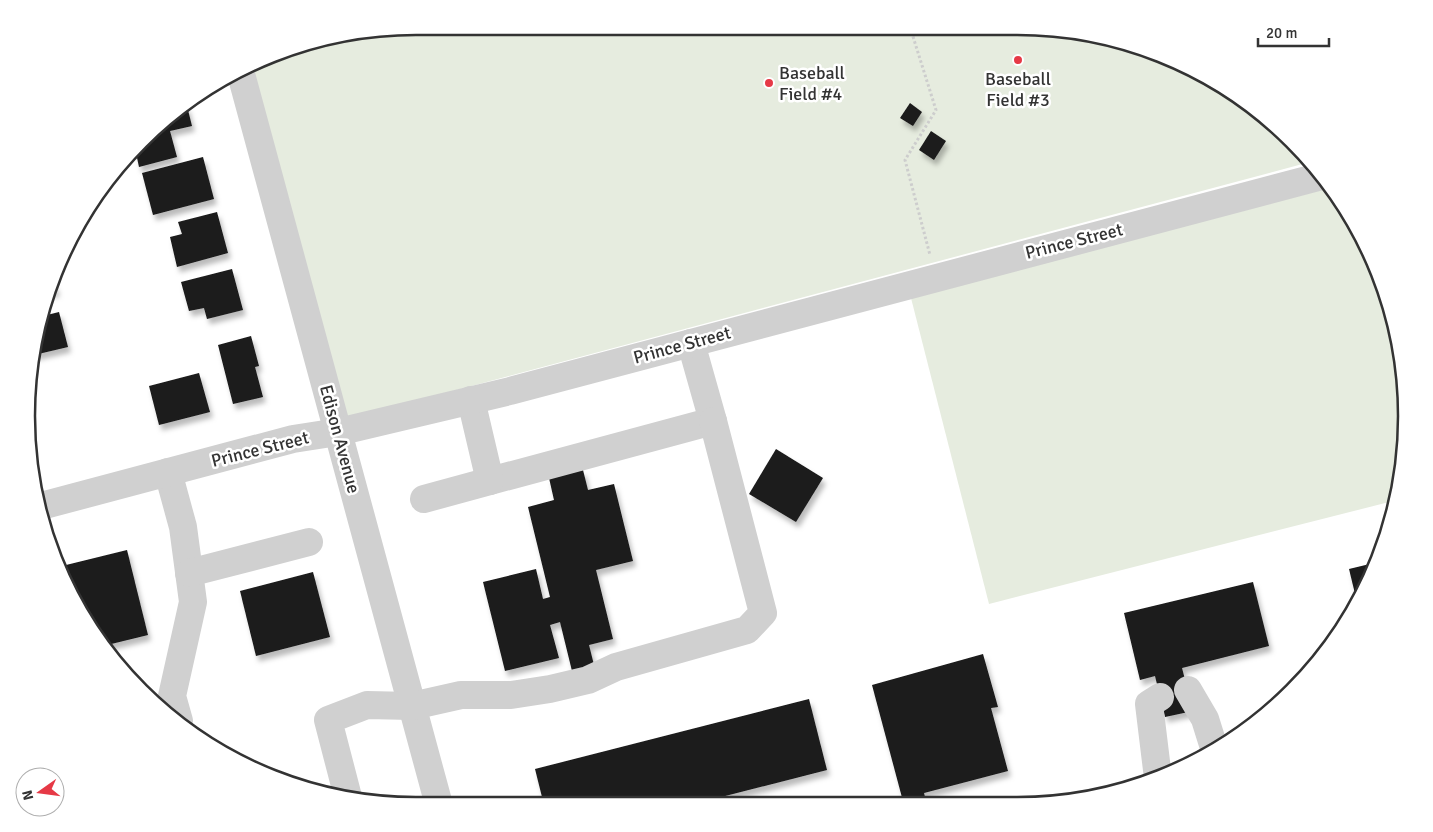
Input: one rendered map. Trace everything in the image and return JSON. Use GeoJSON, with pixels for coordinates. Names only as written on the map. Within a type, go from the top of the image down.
{"type":"FeatureCollection","features":[{"type":"Feature","properties":{"kind":"street","name":"Edison Avenue"},"geometry":{"type":"LineString","coordinates":[[242,77],[437,797]]}},
{"type":"Feature","properties":{"kind":"street","name":"Prince Street"},"geometry":{"type":"LineString","coordinates":[[46,505],[293,439],[338,432],[471,400],[1314,178]]}},
{"type":"Feature","properties":{"kind":"street"},"geometry":{"type":"LineString","coordinates":[[347,791],[328,720],[367,705],[412,706],[461,695],[510,695],[550,689],[588,680],[616,667],[747,630],[763,613],[691,343]]}},
{"type":"Feature","properties":{"kind":"street"},"geometry":{"type":"LineString","coordinates":[[471,400],[490,481]]}},
{"type":"Feature","properties":{"kind":"street"},"geometry":{"type":"LineString","coordinates":[[424,499],[713,421]]}},
{"type":"Feature","properties":{"kind":"street"},"geometry":{"type":"LineString","coordinates":[[168,472],[183,527],[193,602],[172,696],[176,712]]}},
{"type":"Feature","properties":{"kind":"street"},"geometry":{"type":"LineString","coordinates":[[189,573],[309,542]]}},
{"type":"Feature","properties":{"kind":"street"},"geometry":{"type":"LineString","coordinates":[[1188,690],[1205,719],[1213,743]]}},
{"type":"Feature","properties":{"kind":"street"},"geometry":{"type":"LineString","coordinates":[[1157,770],[1148,704],[1160,697]]}},
{"type":"Feature","properties":{"kind":"path"},"geometry":{"type":"LineString","coordinates":[[913,35],[936,110],[905,160],[930,256]]}},
{"type":"Feature","properties":{"kind":"shaded area"},"geometry":{"type":"Polygon","coordinates":[[[416,35],[1017,35],[1067,38],[1116,48],[1186,74],[1229,99],[1249,114],[1302,164],[344,420],[251,72],[317,48],[366,38],[416,35]]]}},
{"type":"Feature","properties":{"kind":"shaded area"},"geometry":{"type":"Polygon","coordinates":[[[1323,189],[1334,204],[1359,247],[1378,294],[1391,342],[1395,366],[1398,416],[1395,466],[1388,502],[989,604],[911,298],[1323,189]]]}},
{"type":"Feature","properties":{"kind":"building"},"geometry":{"type":"Polygon","coordinates":[[[910,103],[922,112],[913,126],[900,118],[910,103]]]}},
{"type":"Feature","properties":{"kind":"building"},"geometry":{"type":"Polygon","coordinates":[[[188,111],[192,126],[170,131],[177,157],[139,167],[137,158],[188,111]]]}},
{"type":"Feature","properties":{"kind":"building"},"geometry":{"type":"Polygon","coordinates":[[[931,131],[946,141],[934,160],[919,150],[931,131]]]}},
{"type":"Feature","properties":{"kind":"building"},"geometry":{"type":"Polygon","coordinates":[[[203,157],[214,199],[153,215],[142,173],[203,157]]]}},
{"type":"Feature","properties":{"kind":"building"},"geometry":{"type":"Polygon","coordinates":[[[217,212],[228,253],[177,267],[170,237],[182,234],[178,222],[217,212]]]}},
{"type":"Feature","properties":{"kind":"building"},"geometry":{"type":"Polygon","coordinates":[[[232,269],[243,310],[207,319],[204,308],[189,311],[181,282],[232,269]]]}},
{"type":"Feature","properties":{"kind":"building"},"geometry":{"type":"Polygon","coordinates":[[[59,312],[68,347],[40,354],[42,342],[49,315],[59,312]]]}},
{"type":"Feature","properties":{"kind":"building"},"geometry":{"type":"Polygon","coordinates":[[[251,336],[259,366],[255,367],[263,397],[233,404],[218,345],[251,336]]]}},
{"type":"Feature","properties":{"kind":"building"},"geometry":{"type":"Polygon","coordinates":[[[199,373],[210,412],[159,425],[149,386],[199,373]]]}},
{"type":"Feature","properties":{"kind":"building"},"geometry":{"type":"Polygon","coordinates":[[[776,449],[823,478],[796,522],[749,494],[776,449]]]}},
{"type":"Feature","properties":{"kind":"building"},"geometry":{"type":"Polygon","coordinates":[[[583,470],[588,490],[614,484],[633,561],[596,570],[613,639],[589,645],[594,665],[572,671],[560,622],[550,625],[559,658],[505,671],[483,582],[536,569],[543,599],[550,597],[528,507],[554,500],[549,478],[583,470]]]}},
{"type":"Feature","properties":{"kind":"building"},"geometry":{"type":"Polygon","coordinates":[[[127,550],[148,635],[111,644],[86,606],[65,565],[127,550]]]}},
{"type":"Feature","properties":{"kind":"building"},"geometry":{"type":"Polygon","coordinates":[[[1368,564],[1355,593],[1349,569],[1368,564]]]}},
{"type":"Feature","properties":{"kind":"building"},"geometry":{"type":"Polygon","coordinates":[[[313,572],[330,637],[256,656],[240,591],[313,572]]]}},
{"type":"Feature","properties":{"kind":"building"},"geometry":{"type":"Polygon","coordinates":[[[1253,582],[1269,646],[1182,668],[1193,711],[1165,717],[1155,676],[1140,680],[1124,613],[1253,582]]]}},
{"type":"Feature","properties":{"kind":"building"},"geometry":{"type":"Polygon","coordinates":[[[983,654],[998,707],[991,708],[1008,771],[924,793],[925,797],[902,797],[872,685],[983,654]]]}},
{"type":"Feature","properties":{"kind":"building"},"geometry":{"type":"Polygon","coordinates":[[[809,699],[827,770],[721,797],[542,797],[535,769],[809,699]]]}},
{"type":"Feature","properties":{"kind":"place","name":"Baseball Field #3"},"geometry":{"type":"Point","coordinates":[1018,60]}},
{"type":"Feature","properties":{"kind":"place","name":"Baseball Field #4"},"geometry":{"type":"Point","coordinates":[769,83]}}]}
